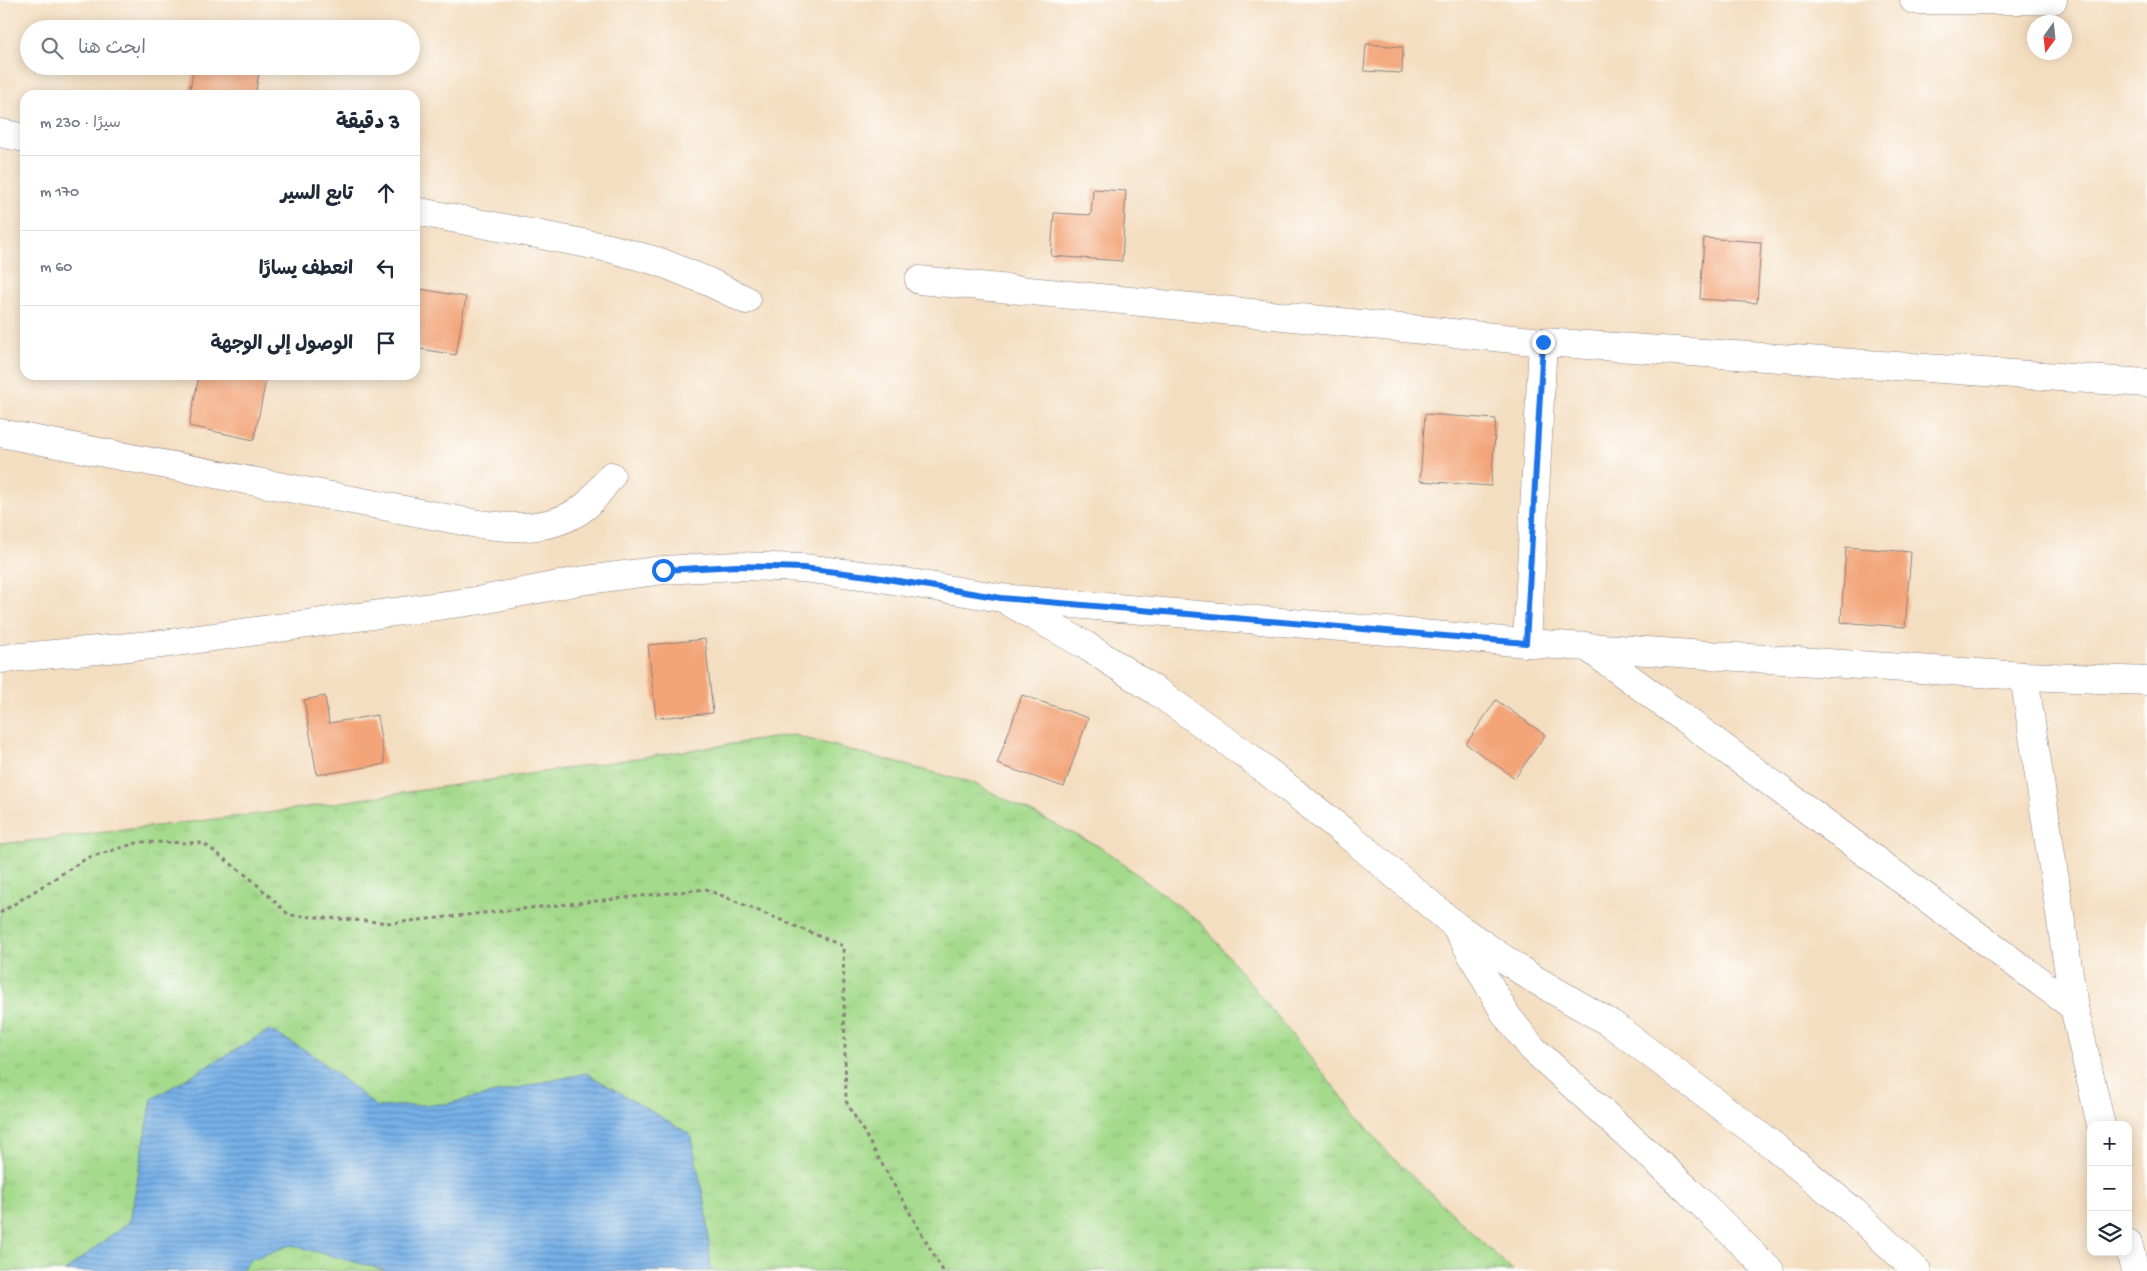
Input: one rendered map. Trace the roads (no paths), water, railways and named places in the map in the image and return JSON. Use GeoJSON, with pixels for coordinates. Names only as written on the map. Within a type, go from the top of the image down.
{"type":"FeatureCollection","features":[{"type":"Feature","properties":{"kind":"street"},"geometry":{"type":"LineString","coordinates":[[1914,0],[2053,0]]}},
{"type":"Feature","properties":{"kind":"street"},"geometry":{"type":"LineString","coordinates":[[0,133],[20,137]]}},
{"type":"Feature","properties":{"kind":"street"},"geometry":{"type":"LineString","coordinates":[[420,212],[608,248],[660,262],[709,282],[746,300]]}},
{"type":"Feature","properties":{"kind":"street"},"geometry":{"type":"LineString","coordinates":[[918,280],[1543,342],[2147,383]]}},
{"type":"Feature","properties":{"kind":"street"},"geometry":{"type":"LineString","coordinates":[[1526,643],[1543,342]]}},
{"type":"Feature","properties":{"kind":"street"},"geometry":{"type":"LineString","coordinates":[[0,433],[459,521],[510,528],[549,525],[570,517],[587,504],[611,476]]}},
{"type":"Feature","properties":{"kind":"street"},"geometry":{"type":"LineString","coordinates":[[0,659],[162,644],[482,600],[579,581],[663,570],[737,566],[803,568],[869,576],[1001,598],[1526,643],[2024,676],[2147,681]]}},
{"type":"Feature","properties":{"kind":"street"},"geometry":{"type":"LineString","coordinates":[[1001,598],[1094,650],[1160,693],[1241,751],[1348,835],[1456,926],[1529,976],[1610,1023],[1688,1080],[1775,1147],[1852,1211],[1917,1271]]}},
{"type":"Feature","properties":{"kind":"street"},"geometry":{"type":"LineString","coordinates":[[1586,646],[2074,1007]]}},
{"type":"Feature","properties":{"kind":"street"},"geometry":{"type":"LineString","coordinates":[[2024,676],[2074,1007],[2100,1121]]}},
{"type":"Feature","properties":{"kind":"street"},"geometry":{"type":"LineString","coordinates":[[1456,926],[1501,1007],[1532,1049],[1688,1190],[1770,1271]]}},
{"type":"Feature","properties":{"kind":"street"},"geometry":{"type":"LineString","coordinates":[[2131,1256],[2135,1271]]}},
{"type":"Feature","properties":{"kind":"water"},"geometry":{"type":"Polygon","coordinates":[[[269,1030],[312,1054],[377,1107],[446,1104],[586,1073],[690,1134],[706,1209],[711,1271],[388,1271],[291,1245],[252,1259],[240,1271],[65,1271],[130,1221],[152,1099],[269,1030]]]}}]}
